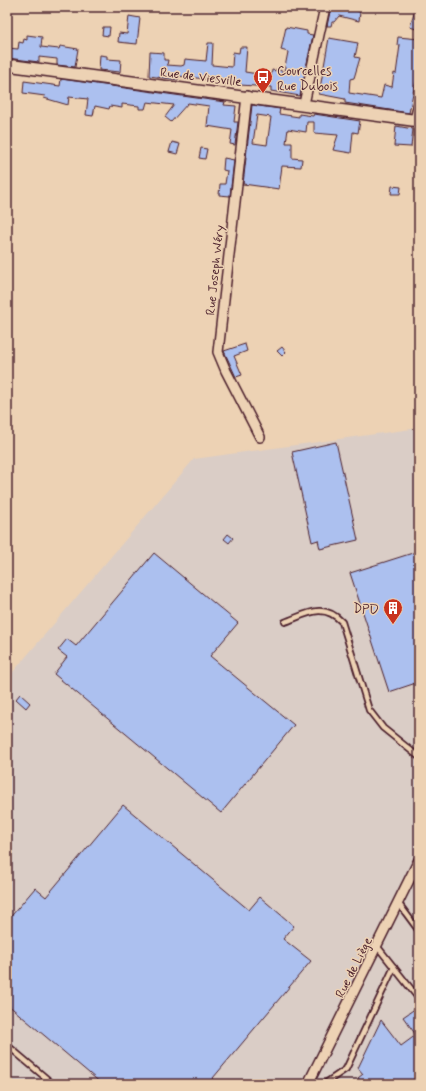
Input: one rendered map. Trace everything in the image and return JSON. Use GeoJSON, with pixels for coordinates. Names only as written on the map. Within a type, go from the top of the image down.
{"type":"FeatureCollection","features":[{"type":"Feature","properties":{"kind":"street"},"geometry":{"type":"LineString","coordinates":[[304,104],[325,7]]}},
{"type":"Feature","properties":{"kind":"street","name":"Rue de Viesville"},"geometry":{"type":"LineString","coordinates":[[7,65],[247,96],[417,121]]}},
{"type":"Feature","properties":{"kind":"street","name":"Rue Joseph Wéry"},"geometry":{"type":"LineString","coordinates":[[247,96],[218,352],[226,372],[260,437]]}},
{"type":"Feature","properties":{"kind":"street"},"geometry":{"type":"LineString","coordinates":[[417,121],[419,103]]}},
{"type":"Feature","properties":{"kind":"street","name":"Rue de Liège"},"geometry":{"type":"LineString","coordinates":[[308,1084],[399,904],[419,860]]}},
{"type":"Feature","properties":{"kind":"lane"},"geometry":{"type":"LineString","coordinates":[[285,622],[315,611],[325,610],[335,614],[342,622],[369,710],[383,728],[419,757]]}},
{"type":"Feature","properties":{"kind":"lane"},"geometry":{"type":"LineString","coordinates":[[399,904],[419,931]]}},
{"type":"Feature","properties":{"kind":"lane"},"geometry":{"type":"LineString","coordinates":[[377,946],[419,999]]}},
{"type":"Feature","properties":{"kind":"lane"},"geometry":{"type":"LineString","coordinates":[[324,1084],[346,1069],[394,968]]}},
{"type":"Feature","properties":{"kind":"lane"},"geometry":{"type":"LineString","coordinates":[[7,1044],[53,1084]]}},
{"type":"Feature","properties":{"kind":"shaded area"},"geometry":{"type":"Polygon","coordinates":[[[419,428],[419,1084],[7,1084],[7,679],[194,459],[419,428]]]}},
{"type":"Feature","properties":{"kind":"building"},"geometry":{"type":"Polygon","coordinates":[[[331,7],[357,9],[357,11],[360,12],[359,21],[339,16],[334,22],[332,22],[331,26],[327,26],[331,7]]]}},
{"type":"Feature","properties":{"kind":"building"},"geometry":{"type":"Polygon","coordinates":[[[416,7],[419,7],[419,30],[410,27],[416,7]]]}},
{"type":"Feature","properties":{"kind":"building"},"geometry":{"type":"Polygon","coordinates":[[[129,16],[140,18],[137,44],[118,42],[119,33],[127,34],[129,16]]]}},
{"type":"Feature","properties":{"kind":"building"},"geometry":{"type":"Polygon","coordinates":[[[103,27],[110,27],[109,36],[102,35],[103,27]]]}},
{"type":"Feature","properties":{"kind":"building"},"geometry":{"type":"Polygon","coordinates":[[[286,27],[307,31],[307,34],[313,35],[300,96],[271,91],[271,87],[224,84],[225,81],[178,76],[178,80],[149,76],[150,52],[164,53],[164,60],[168,60],[167,65],[181,66],[184,65],[185,59],[206,61],[208,43],[213,43],[212,65],[232,67],[233,52],[239,53],[240,47],[247,47],[245,72],[258,74],[257,77],[271,77],[272,70],[276,71],[276,69],[284,72],[288,52],[281,50],[286,27]]]}},
{"type":"Feature","properties":{"kind":"building"},"geometry":{"type":"Polygon","coordinates":[[[27,35],[42,37],[41,47],[59,49],[60,46],[78,49],[75,67],[57,65],[57,59],[39,57],[39,62],[7,58],[7,48],[18,49],[19,42],[23,43],[24,39],[27,40],[27,35]]]}},
{"type":"Feature","properties":{"kind":"building"},"geometry":{"type":"Polygon","coordinates":[[[398,37],[419,39],[419,75],[414,88],[409,113],[345,103],[345,99],[319,94],[329,38],[358,43],[355,57],[360,58],[354,78],[350,79],[349,93],[381,98],[384,85],[392,87],[394,73],[396,74],[400,45],[397,45],[398,37]]]}},
{"type":"Feature","properties":{"kind":"building"},"geometry":{"type":"Polygon","coordinates":[[[100,55],[107,56],[107,59],[121,60],[120,72],[99,70],[100,55]]]}},
{"type":"Feature","properties":{"kind":"building"},"geometry":{"type":"Polygon","coordinates":[[[61,79],[225,102],[224,105],[236,106],[234,122],[238,122],[235,145],[230,144],[232,130],[207,126],[209,106],[188,103],[171,122],[165,117],[174,105],[147,102],[145,109],[139,109],[139,106],[122,104],[122,108],[110,106],[109,109],[95,106],[93,116],[86,115],[88,99],[69,97],[68,105],[44,98],[45,96],[23,93],[24,81],[60,86],[61,79]]]}},
{"type":"Feature","properties":{"kind":"building"},"geometry":{"type":"Polygon","coordinates":[[[252,105],[280,109],[279,114],[299,117],[299,114],[313,116],[314,114],[360,121],[358,133],[353,132],[351,153],[333,150],[338,135],[314,133],[314,122],[307,122],[306,132],[288,129],[286,143],[292,143],[292,158],[302,159],[301,167],[282,166],[279,189],[243,184],[252,105]],[[257,115],[253,143],[267,145],[271,117],[257,115]]]}},
{"type":"Feature","properties":{"kind":"building"},"geometry":{"type":"Polygon","coordinates":[[[396,126],[413,129],[411,147],[394,146],[396,126]]]}},
{"type":"Feature","properties":{"kind":"building"},"geometry":{"type":"Polygon","coordinates":[[[172,142],[180,144],[177,154],[169,152],[172,142]]]}},
{"type":"Feature","properties":{"kind":"building"},"geometry":{"type":"Polygon","coordinates":[[[201,148],[207,149],[205,159],[199,158],[201,148]]]}},
{"type":"Feature","properties":{"kind":"building"},"geometry":{"type":"Polygon","coordinates":[[[224,158],[234,160],[230,196],[219,195],[220,184],[225,184],[227,171],[223,170],[224,158]]]}},
{"type":"Feature","properties":{"kind":"building"},"geometry":{"type":"Polygon","coordinates":[[[392,186],[401,187],[400,194],[391,194],[392,186]]]}},
{"type":"Feature","properties":{"kind":"building"},"geometry":{"type":"Polygon","coordinates":[[[245,344],[247,351],[234,356],[242,375],[236,377],[224,351],[245,344]]]}},
{"type":"Feature","properties":{"kind":"building"},"geometry":{"type":"Polygon","coordinates":[[[282,347],[286,352],[282,356],[277,351],[282,347]]]}},
{"type":"Feature","properties":{"kind":"building"},"geometry":{"type":"Polygon","coordinates":[[[336,442],[358,540],[320,549],[318,540],[312,542],[292,452],[336,442]]]}},
{"type":"Feature","properties":{"kind":"building"},"geometry":{"type":"Polygon","coordinates":[[[228,534],[233,538],[229,543],[224,539],[228,534]]]}},
{"type":"Feature","properties":{"kind":"building","name":"DPD"},"geometry":{"type":"Polygon","coordinates":[[[419,551],[419,682],[389,692],[350,573],[419,551]]]}},
{"type":"Feature","properties":{"kind":"building"},"geometry":{"type":"Polygon","coordinates":[[[154,553],[238,623],[210,656],[294,725],[221,813],[54,674],[67,657],[58,650],[67,639],[76,646],[154,553]]]}},
{"type":"Feature","properties":{"kind":"building"},"geometry":{"type":"Polygon","coordinates":[[[20,694],[30,703],[26,708],[16,699],[20,694]]]}},
{"type":"Feature","properties":{"kind":"building"},"geometry":{"type":"Polygon","coordinates":[[[123,805],[249,910],[260,897],[294,926],[283,939],[311,961],[208,1084],[102,1084],[7,1004],[7,921],[35,888],[46,897],[123,805]]]}},
{"type":"Feature","properties":{"kind":"building"},"geometry":{"type":"Polygon","coordinates":[[[419,1006],[419,1084],[363,1084],[358,1078],[363,1074],[358,1068],[381,1020],[401,1046],[416,1035],[403,1017],[419,1006]]]}},
{"type":"Feature","properties":{"kind":"place","name":"Courcelles Rue Dubois"},"geometry":{"type":"Point","coordinates":[263,94]}},
{"type":"Feature","properties":{"kind":"place","name":"DPD"},"geometry":{"type":"Point","coordinates":[393,625]}}]}
